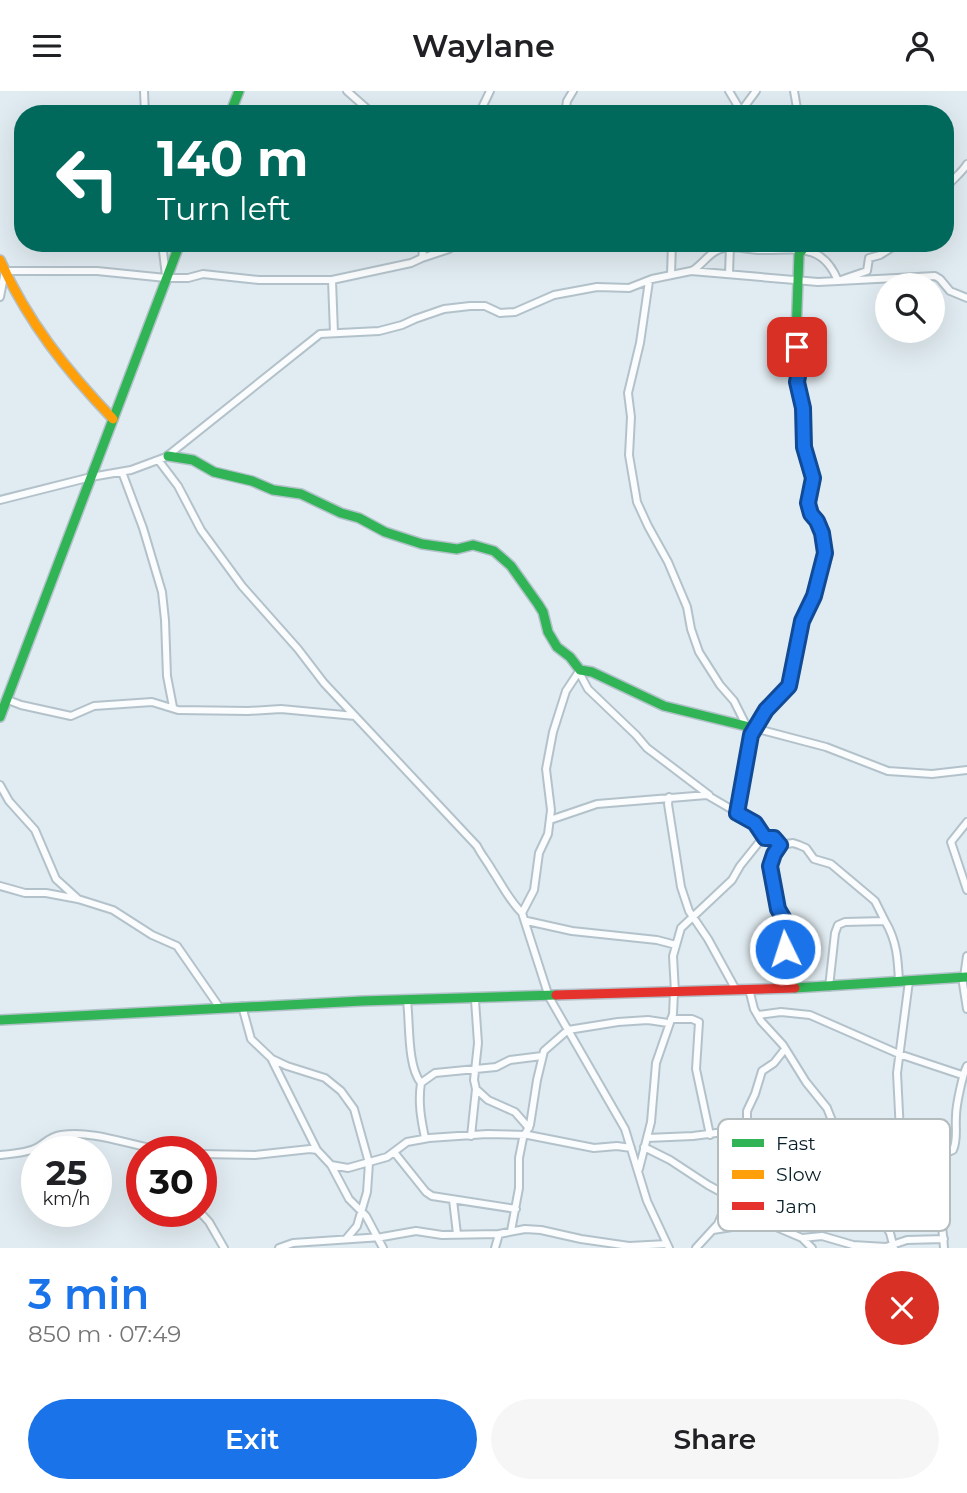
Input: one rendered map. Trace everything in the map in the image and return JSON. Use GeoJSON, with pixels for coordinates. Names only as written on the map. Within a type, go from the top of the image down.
{"type":"FeatureCollection","features":[{"type":"Feature","properties":{"kind":"street"},"geometry":{"type":"LineString","coordinates":[[347,91],[363,105]]}},
{"type":"Feature","properties":{"kind":"street"},"geometry":{"type":"LineString","coordinates":[[954,178],[961,174],[967,164]]}},
{"type":"Feature","properties":{"kind":"street"},"geometry":{"type":"LineString","coordinates":[[163,252],[166,278]]}},
{"type":"Feature","properties":{"kind":"street"},"geometry":{"type":"LineString","coordinates":[[176,252],[3,707],[20,705],[71,716],[94,706],[152,702],[178,710],[281,709],[355,716]]}},
{"type":"Feature","properties":{"kind":"street"},"geometry":{"type":"LineString","coordinates":[[422,258],[423,252]]}},
{"type":"Feature","properties":{"kind":"street"},"geometry":{"type":"LineString","coordinates":[[5,271],[97,271],[166,278],[188,278],[203,274],[259,280],[332,280],[407,265],[440,252]]}},
{"type":"Feature","properties":{"kind":"street"},"geometry":{"type":"LineString","coordinates":[[671,275],[672,252]]}},
{"type":"Feature","properties":{"kind":"street"},"geometry":{"type":"LineString","coordinates":[[691,271],[712,252]]}},
{"type":"Feature","properties":{"kind":"street"},"geometry":{"type":"LineString","coordinates":[[730,252],[730,274]]}},
{"type":"Feature","properties":{"kind":"street"},"geometry":{"type":"LineString","coordinates":[[737,813],[751,730],[789,686],[802,621],[814,596],[825,553],[822,533],[808,503],[813,478],[804,449],[803,408],[797,382],[800,365],[796,336],[799,252]]}},
{"type":"Feature","properties":{"kind":"street"},"geometry":{"type":"LineString","coordinates":[[810,252],[833,267],[838,281]]}},
{"type":"Feature","properties":{"kind":"street"},"geometry":{"type":"LineString","coordinates":[[838,281],[867,271],[869,258],[885,252]]}},
{"type":"Feature","properties":{"kind":"street"},"geometry":{"type":"LineString","coordinates":[[0,260],[17,299],[33,323],[83,390],[113,419]]}},
{"type":"Feature","properties":{"kind":"street"},"geometry":{"type":"LineString","coordinates":[[0,297],[5,271]]}},
{"type":"Feature","properties":{"kind":"street"},"geometry":{"type":"LineString","coordinates":[[0,500],[159,461],[271,372],[298,354],[317,335],[379,331],[450,309],[485,306],[500,313],[515,311],[554,295],[597,287],[629,288],[691,271],[818,282],[935,276],[950,291],[967,298]]}},
{"type":"Feature","properties":{"kind":"street"},"geometry":{"type":"LineString","coordinates":[[332,280],[334,333]]}},
{"type":"Feature","properties":{"kind":"street"},"geometry":{"type":"LineString","coordinates":[[649,281],[640,342],[628,393],[631,417],[629,455],[637,502],[687,607],[699,652],[751,730]]}},
{"type":"Feature","properties":{"kind":"street"},"geometry":{"type":"LineString","coordinates":[[168,456],[193,460],[214,472],[258,482],[273,490],[317,499],[341,513],[359,518],[385,532],[422,544],[457,549],[473,545],[494,551],[511,566],[522,581],[543,612],[548,632],[554,642],[580,672],[588,689],[647,748],[709,795],[755,823],[765,838]]}},
{"type":"Feature","properties":{"kind":"street"},"geometry":{"type":"LineString","coordinates":[[159,461],[178,487],[201,530],[242,586],[355,716],[477,846],[484,862],[491,868],[512,902],[523,912],[549,997],[625,1129],[647,1201],[669,1247],[632,1247],[541,1230],[442,1235],[416,1231],[293,1243],[279,1248]]}},
{"type":"Feature","properties":{"kind":"street"},"geometry":{"type":"LineString","coordinates":[[122,472],[143,528],[162,592],[167,676],[173,707]]}},
{"type":"Feature","properties":{"kind":"street"},"geometry":{"type":"LineString","coordinates":[[580,672],[592,672],[672,709],[826,747],[888,771],[940,774],[967,770]]}},
{"type":"Feature","properties":{"kind":"street"},"geometry":{"type":"LineString","coordinates":[[523,912],[534,890],[539,853],[548,834],[550,820],[547,764],[563,698],[580,672]]}},
{"type":"Feature","properties":{"kind":"street"},"geometry":{"type":"LineString","coordinates":[[0,785],[9,801],[35,830],[56,879],[78,899]]}},
{"type":"Feature","properties":{"kind":"street"},"geometry":{"type":"LineString","coordinates":[[550,820],[597,804],[709,795]]}},
{"type":"Feature","properties":{"kind":"street"},"geometry":{"type":"LineString","coordinates":[[667,800],[681,887],[692,916],[736,990]]}},
{"type":"Feature","properties":{"kind":"street"},"geometry":{"type":"LineString","coordinates":[[967,822],[951,842],[967,890]]}},
{"type":"Feature","properties":{"kind":"street"},"geometry":{"type":"LineString","coordinates":[[959,833],[967,832]]}},
{"type":"Feature","properties":{"kind":"street"},"geometry":{"type":"LineString","coordinates":[[638,1171],[651,1122],[656,1063],[669,1021],[674,992],[673,956],[681,928],[732,880],[755,846],[765,838],[774,838],[780,845]]}},
{"type":"Feature","properties":{"kind":"street"},"geometry":{"type":"LineString","coordinates":[[783,988],[785,921],[778,909],[770,866],[780,845],[793,843],[806,848],[814,859],[831,864],[875,901],[894,940],[904,982],[897,1098],[899,1119]]}},
{"type":"Feature","properties":{"kind":"street"},"geometry":{"type":"LineString","coordinates":[[0,886],[25,893],[46,893],[78,899],[113,910],[152,935],[177,946],[220,1008]]}},
{"type":"Feature","properties":{"kind":"street"},"geometry":{"type":"LineString","coordinates":[[527,921],[572,931],[657,940],[676,945]]}},
{"type":"Feature","properties":{"kind":"street"},"geometry":{"type":"LineString","coordinates":[[829,987],[838,925],[845,922],[885,921]]}},
{"type":"Feature","properties":{"kind":"street"},"geometry":{"type":"LineString","coordinates":[[967,956],[964,977],[967,1009]]}},
{"type":"Feature","properties":{"kind":"street"},"geometry":{"type":"LineString","coordinates":[[0,1020],[242,1006],[829,987],[964,977]]}},
{"type":"Feature","properties":{"kind":"street"},"geometry":{"type":"LineString","coordinates":[[749,989],[758,1015],[829,1111],[831,1119]]}},
{"type":"Feature","properties":{"kind":"street"},"geometry":{"type":"LineString","coordinates":[[471,1136],[478,1043],[475,1000]]}},
{"type":"Feature","properties":{"kind":"street"},"geometry":{"type":"LineString","coordinates":[[407,1001],[412,1064],[421,1083],[419,1108],[425,1138]]}},
{"type":"Feature","properties":{"kind":"street"},"geometry":{"type":"LineString","coordinates":[[242,1006],[249,1035],[270,1056],[287,1066],[325,1077],[341,1091],[354,1109],[369,1163],[363,1211],[358,1226],[346,1239]]}},
{"type":"Feature","properties":{"kind":"street"},"geometry":{"type":"LineString","coordinates":[[758,1015],[781,1012],[810,1015],[964,1079]]}},
{"type":"Feature","properties":{"kind":"street"},"geometry":{"type":"LineString","coordinates":[[511,1231],[519,1188],[518,1165],[542,1056],[551,1044],[568,1030],[618,1022],[699,1021],[696,1069],[710,1135]]}},
{"type":"Feature","properties":{"kind":"street"},"geometry":{"type":"LineString","coordinates":[[747,1119],[747,1111],[762,1071],[774,1063],[785,1049]]}},
{"type":"Feature","properties":{"kind":"street"},"geometry":{"type":"LineString","coordinates":[[270,1056],[317,1150],[331,1165],[349,1199],[363,1211],[383,1248]]}},
{"type":"Feature","properties":{"kind":"street"},"geometry":{"type":"LineString","coordinates":[[421,1083],[435,1073],[496,1067],[510,1060],[542,1056]]}},
{"type":"Feature","properties":{"kind":"street"},"geometry":{"type":"LineString","coordinates":[[950,1151],[953,1150],[956,1137],[956,1115],[967,1066]]}},
{"type":"Feature","properties":{"kind":"street"},"geometry":{"type":"LineString","coordinates":[[476,1089],[488,1100],[515,1112],[535,1136]]}},
{"type":"Feature","properties":{"kind":"street"},"geometry":{"type":"LineString","coordinates":[[956,1115],[967,1115]]}},
{"type":"Feature","properties":{"kind":"street"},"geometry":{"type":"LineString","coordinates":[[647,1138],[718,1134]]}},
{"type":"Feature","properties":{"kind":"street"},"geometry":{"type":"LineString","coordinates":[[0,1155],[35,1149],[48,1138],[67,1135],[104,1137],[126,1143]]}},
{"type":"Feature","properties":{"kind":"street"},"geometry":{"type":"LineString","coordinates":[[331,1165],[348,1168],[369,1163],[394,1152],[407,1142],[425,1138],[535,1136],[594,1148],[631,1148]]}},
{"type":"Feature","properties":{"kind":"street"},"geometry":{"type":"LineString","coordinates":[[644,1147],[718,1190]]}},
{"type":"Feature","properties":{"kind":"street"},"geometry":{"type":"LineString","coordinates":[[217,1154],[255,1155],[317,1150]]}},
{"type":"Feature","properties":{"kind":"street"},"geometry":{"type":"LineString","coordinates":[[394,1152],[426,1192],[442,1199],[516,1209]]}},
{"type":"Feature","properties":{"kind":"street"},"geometry":{"type":"LineString","coordinates":[[453,1200],[457,1234]]}},
{"type":"Feature","properties":{"kind":"street"},"geometry":{"type":"LineString","coordinates":[[696,1248],[718,1222]]}},
{"type":"Feature","properties":{"kind":"street"},"geometry":{"type":"LineString","coordinates":[[212,1227],[224,1248]]}},
{"type":"Feature","properties":{"kind":"street"},"geometry":{"type":"LineString","coordinates":[[713,1230],[718,1229]]}},
{"type":"Feature","properties":{"kind":"street"},"geometry":{"type":"LineString","coordinates":[[786,1231],[802,1238],[812,1248]]}},
{"type":"Feature","properties":{"kind":"street"},"geometry":{"type":"LineString","coordinates":[[943,1231],[944,1248]]}},
{"type":"Feature","properties":{"kind":"street"},"geometry":{"type":"LineString","coordinates":[[495,1248],[499,1234]]}},
{"type":"Feature","properties":{"kind":"street"},"geometry":{"type":"LineString","coordinates":[[802,1238],[821,1236],[853,1245],[886,1247],[894,1247],[907,1240],[944,1239]]}},
{"type":"Feature","properties":{"kind":"traffic: fast"},"geometry":{"type":"LineString","coordinates":[[234,105],[239,91]]}},
{"type":"Feature","properties":{"kind":"traffic: fast"},"geometry":{"type":"LineString","coordinates":[[0,717],[177,252]]}},
{"type":"Feature","properties":{"kind":"traffic: fast"},"geometry":{"type":"LineString","coordinates":[[801,252],[796,336],[800,365],[797,382],[802,403]]}},
{"type":"Feature","properties":{"kind":"traffic: fast"},"geometry":{"type":"LineString","coordinates":[[168,456],[193,460],[214,472],[252,481],[273,490],[301,494],[385,532],[422,544],[457,549],[473,545],[494,551],[511,566],[538,604],[548,632],[557,647],[570,657],[580,670],[592,672],[664,706],[754,728],[766,710],[789,686],[802,621],[814,596],[820,573]]}},
{"type":"Feature","properties":{"kind":"traffic: fast"},"geometry":{"type":"LineString","coordinates":[[795,988],[967,977]]}},
{"type":"Feature","properties":{"kind":"traffic: fast"},"geometry":{"type":"LineString","coordinates":[[0,1020],[362,1001],[556,995]]}},
{"type":"Feature","properties":{"kind":"traffic: slow"},"geometry":{"type":"LineString","coordinates":[[0,260],[23,304],[49,344],[113,419]]}},
{"type":"Feature","properties":{"kind":"traffic: jam"},"geometry":{"type":"LineString","coordinates":[[802,403],[804,447],[813,478],[808,503],[822,533],[825,553],[820,573]]}},
{"type":"Feature","properties":{"kind":"traffic: jam"},"geometry":{"type":"LineString","coordinates":[[556,995],[795,988]]}},
{"type":"Feature","properties":{"kind":"route"},"geometry":{"type":"LineString","coordinates":[[785,949],[785,921],[778,909],[770,866],[780,845],[774,838],[765,838],[755,823],[737,813],[751,735],[766,710],[789,686],[800,628],[818,586],[825,553],[822,533],[811,514],[807,498],[813,478],[804,447],[803,408],[797,382],[800,365],[797,347]]}}]}
